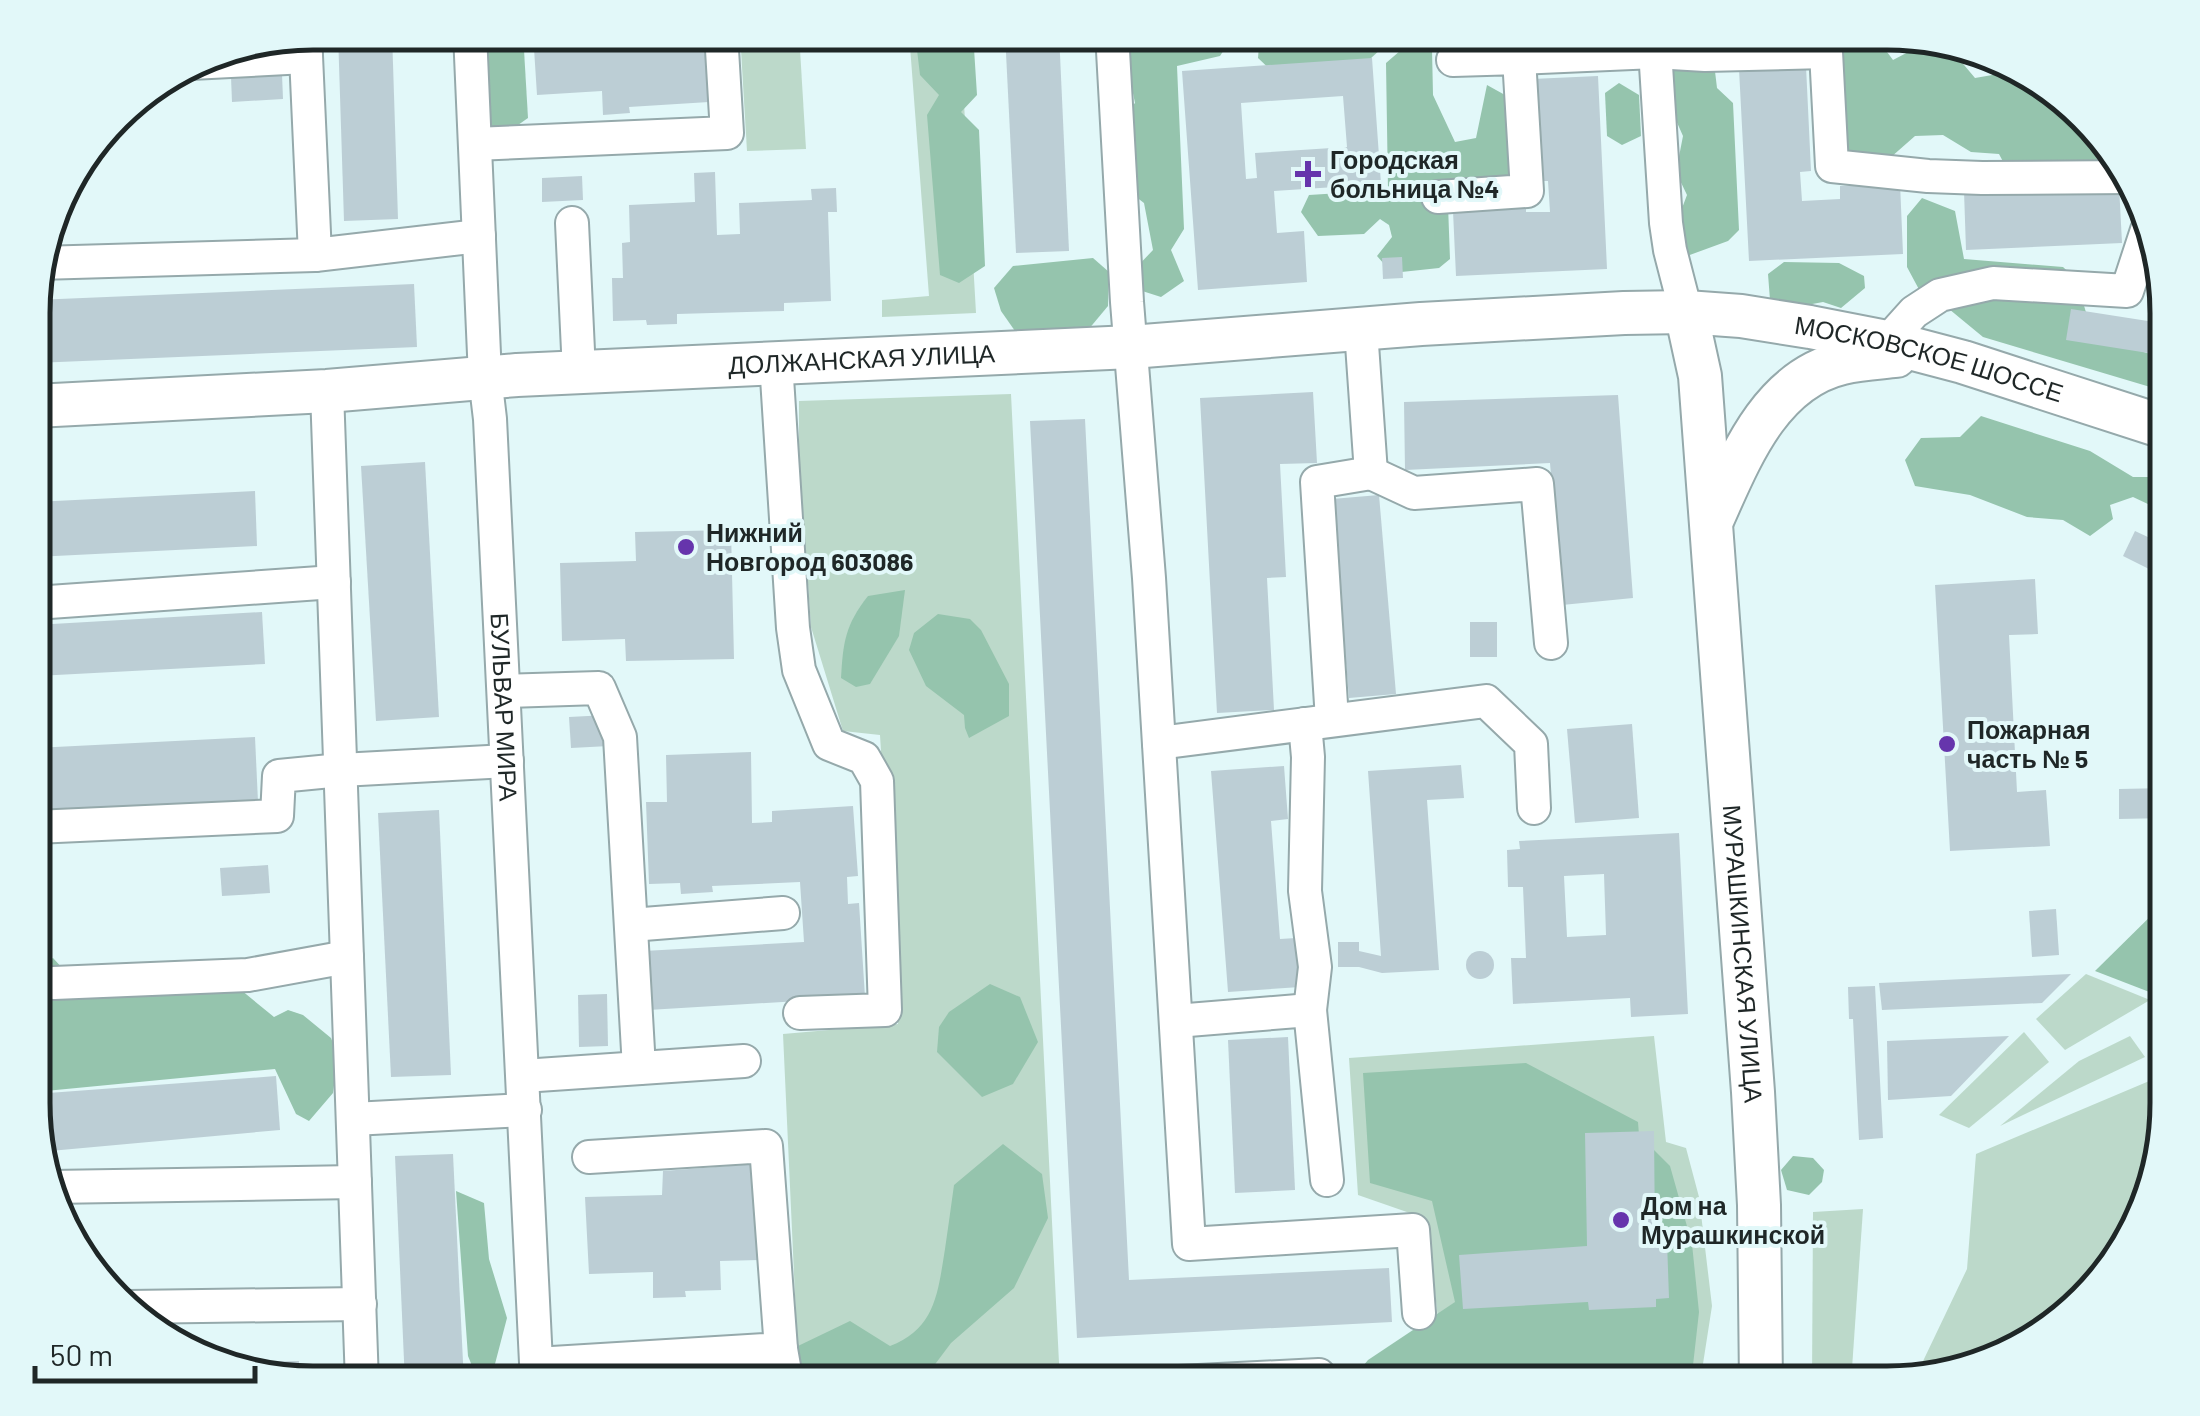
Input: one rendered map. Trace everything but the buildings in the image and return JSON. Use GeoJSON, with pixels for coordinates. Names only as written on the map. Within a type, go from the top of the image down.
{"type":"FeatureCollection","features":[{"type":"Feature","properties":{"kind":"main road","name":"ДОЛЖАНСКАЯ УЛИЦА"},"geometry":{"type":"LineString","coordinates":[[50,405],[327,391],[486,377],[1131,347],[1624,312],[1686,312]]}},
{"type":"Feature","properties":{"kind":"main road","name":"МОСКОВСКОЕ ШОССЕ"},"geometry":{"type":"LineString","coordinates":[[1686,312],[1810,327],[1905,347],[2149,422]]}},
{"type":"Feature","properties":{"kind":"main road","name":"МУРАШКИНСКАЯ УЛИЦА"},"geometry":{"type":"LineString","coordinates":[[1686,312],[1700,376],[1747,1007],[1758,1187],[1761,1365]]}},
{"type":"Feature","properties":{"kind":"main road","name":"МУРАШКИНСКАЯ УЛИЦА"},"geometry":{"type":"LineString","coordinates":[[1711,524],[1741,454],[1785,395],[1839,364],[1905,347]]}},
{"type":"Feature","properties":{"kind":"street"},"geometry":{"type":"LineString","coordinates":[[306,50],[315,255]]}},
{"type":"Feature","properties":{"kind":"street","name":"БУЛЬВАР МИРА"},"geometry":{"type":"LineString","coordinates":[[471,50],[537,1366]]}},
{"type":"Feature","properties":{"kind":"street"},"geometry":{"type":"LineString","coordinates":[[475,144],[727,133],[722,50]]}},
{"type":"Feature","properties":{"kind":"street"},"geometry":{"type":"LineString","coordinates":[[1113,50],[1189,1244],[1412,1230],[1419,1313]]}},
{"type":"Feature","properties":{"kind":"street"},"geometry":{"type":"LineString","coordinates":[[1453,60],[1496,50]]}},
{"type":"Feature","properties":{"kind":"street"},"geometry":{"type":"LineString","coordinates":[[1438,197],[1527,192],[1518,50]]}},
{"type":"Feature","properties":{"kind":"street","name":"МУРАШКИНСКАЯ УЛИЦА"},"geometry":{"type":"LineString","coordinates":[[1655,50],[1666,222],[1686,312]]}},
{"type":"Feature","properties":{"kind":"street"},"geometry":{"type":"LineString","coordinates":[[1685,50],[1704,55],[1751,50]]}},
{"type":"Feature","properties":{"kind":"street"},"geometry":{"type":"LineString","coordinates":[[1825,50],[1832,166],[1928,176],[2112,177]]}},
{"type":"Feature","properties":{"kind":"street"},"geometry":{"type":"LineString","coordinates":[[572,223],[579,372]]}},
{"type":"Feature","properties":{"kind":"street"},"geometry":{"type":"LineString","coordinates":[[55,263],[315,255],[479,236]]}},
{"type":"Feature","properties":{"kind":"street"},"geometry":{"type":"LineString","coordinates":[[1905,347],[1914,312],[1940,294],[1993,284],[2127,291],[2141,247]]}},
{"type":"Feature","properties":{"kind":"street"},"geometry":{"type":"LineString","coordinates":[[1360,330],[1371,474]]}},
{"type":"Feature","properties":{"kind":"street"},"geometry":{"type":"LineString","coordinates":[[776,362],[799,670],[829,744],[864,758],[876,781],[884,976],[885,1010],[800,1014]]}},
{"type":"Feature","properties":{"kind":"street"},"geometry":{"type":"LineString","coordinates":[[327,391],[362,1366]]}},
{"type":"Feature","properties":{"kind":"street"},"geometry":{"type":"LineString","coordinates":[[1326,1180],[1310,1010],[1314,967],[1305,891],[1308,757],[1319,722],[1317,482],[1371,474],[1414,493],[1537,484],[1551,643]]}},
{"type":"Feature","properties":{"kind":"street"},"geometry":{"type":"LineString","coordinates":[[50,602],[334,582]]}},
{"type":"Feature","properties":{"kind":"street"},"geometry":{"type":"LineString","coordinates":[[504,691],[599,688],[620,737],[639,1068]]}},
{"type":"Feature","properties":{"kind":"street"},"geometry":{"type":"LineString","coordinates":[[1159,742],[1486,701],[1531,744],[1534,808]]}},
{"type":"Feature","properties":{"kind":"street"},"geometry":{"type":"LineString","coordinates":[[50,826],[277,816],[279,776],[507,762]]}},
{"type":"Feature","properties":{"kind":"street"},"geometry":{"type":"LineString","coordinates":[[631,925],[783,913]]}},
{"type":"Feature","properties":{"kind":"street"},"geometry":{"type":"LineString","coordinates":[[54,983],[248,974],[347,957]]}},
{"type":"Feature","properties":{"kind":"street"},"geometry":{"type":"LineString","coordinates":[[1176,1021],[1310,1010]]}},
{"type":"Feature","properties":{"kind":"street"},"geometry":{"type":"LineString","coordinates":[[523,1076],[744,1061]]}},
{"type":"Feature","properties":{"kind":"street"},"geometry":{"type":"LineString","coordinates":[[353,1119],[524,1110]]}},
{"type":"Feature","properties":{"kind":"street"},"geometry":{"type":"LineString","coordinates":[[588,1157],[766,1146],[784,1366]]}},
{"type":"Feature","properties":{"kind":"street"},"geometry":{"type":"LineString","coordinates":[[64,1187],[356,1182]]}},
{"type":"Feature","properties":{"kind":"street"},"geometry":{"type":"LineString","coordinates":[[147,1307],[360,1304]]}},
{"type":"Feature","properties":{"kind":"street"},"geometry":{"type":"LineString","coordinates":[[617,1366],[781,1349]]}},
{"type":"Feature","properties":{"kind":"green space"},"geometry":{"type":"Polygon","coordinates":[[[474,50],[524,50],[528,118],[505,134],[480,123],[474,50]]]}},
{"type":"Feature","properties":{"kind":"green space"},"geometry":{"type":"Polygon","coordinates":[[[741,50],[800,50],[806,149],[747,151],[741,50]]]}},
{"type":"Feature","properties":{"kind":"green space"},"geometry":{"type":"Polygon","coordinates":[[[910,50],[961,50],[976,313],[882,317],[882,300],[929,296],[910,50]]]}},
{"type":"Feature","properties":{"kind":"green space"},"geometry":{"type":"Polygon","coordinates":[[[917,50],[974,50],[977,95],[961,112],[979,130],[985,266],[959,283],[940,275],[927,115],[939,95],[920,75],[917,50]]]}},
{"type":"Feature","properties":{"kind":"green space"},"geometry":{"type":"Polygon","coordinates":[[[1124,50],[1224,50],[1220,56],[1177,66],[1184,229],[1171,250],[1184,281],[1161,297],[1136,289],[1133,271],[1153,250],[1144,203],[1114,180],[1113,126],[1135,103],[1124,50]]]}},
{"type":"Feature","properties":{"kind":"green space"},"geometry":{"type":"Polygon","coordinates":[[[1259,50],[1380,50],[1357,71],[1274,73],[1258,58],[1259,50]]]}},
{"type":"Feature","properties":{"kind":"green space"},"geometry":{"type":"Polygon","coordinates":[[[1401,50],[1432,50],[1433,95],[1455,142],[1476,138],[1487,85],[1514,100],[1516,172],[1497,197],[1448,205],[1450,259],[1439,268],[1392,273],[1377,256],[1392,237],[1389,225],[1380,219],[1364,234],[1318,236],[1301,212],[1309,195],[1388,190],[1386,63],[1401,50]]]}},
{"type":"Feature","properties":{"kind":"green space"},"geometry":{"type":"Polygon","coordinates":[[[1692,50],[1714,63],[1717,88],[1733,103],[1739,230],[1728,241],[1687,256],[1673,232],[1687,195],[1676,172],[1683,136],[1671,109],[1674,71],[1692,50]]]}},
{"type":"Feature","properties":{"kind":"green space"},"geometry":{"type":"Polygon","coordinates":[[[1843,50],[1886,50],[1893,60],[1910,51],[1921,52],[1961,61],[1975,78],[1997,74],[2060,115],[2110,173],[2009,173],[1999,154],[1971,152],[1943,135],[1915,136],[1882,165],[1829,157],[1820,71],[1844,54],[1843,50]]]}},
{"type":"Feature","properties":{"kind":"green space"},"geometry":{"type":"Polygon","coordinates":[[[1619,83],[1639,95],[1641,136],[1622,145],[1607,136],[1605,93],[1619,83]]]}},
{"type":"Feature","properties":{"kind":"green space"},"geometry":{"type":"Polygon","coordinates":[[[1922,198],[1955,211],[1964,259],[2063,267],[2076,279],[2088,319],[2081,333],[2149,354],[2149,387],[1983,337],[1949,309],[1930,310],[1907,267],[1907,216],[1922,198]]]}},
{"type":"Feature","properties":{"kind":"green space"},"geometry":{"type":"Polygon","coordinates":[[[1093,258],[1109,272],[1108,306],[1088,330],[1015,331],[1001,311],[994,288],[1013,266],[1093,258]]]}},
{"type":"Feature","properties":{"kind":"green space"},"geometry":{"type":"Polygon","coordinates":[[[1784,262],[1839,263],[1864,276],[1865,288],[1841,308],[1823,302],[1791,308],[1770,300],[1768,274],[1784,262]]]}},
{"type":"Feature","properties":{"kind":"green space"},"geometry":{"type":"Polygon","coordinates":[[[1011,394],[1059,1366],[798,1366],[783,1034],[898,1024],[880,735],[843,731],[811,627],[799,401],[1011,394]]]}},
{"type":"Feature","properties":{"kind":"green space"},"geometry":{"type":"Polygon","coordinates":[[[1981,416],[2090,451],[2133,477],[2149,477],[2149,505],[2133,497],[2110,505],[2113,519],[2090,536],[2063,520],[2027,517],[1970,495],[1915,486],[1905,460],[1921,438],[1960,437],[1981,416]]]}},
{"type":"Feature","properties":{"kind":"green space"},"geometry":{"type":"Polygon","coordinates":[[[905,590],[899,636],[870,684],[856,687],[841,678],[847,635],[860,606],[868,596],[905,590]]]}},
{"type":"Feature","properties":{"kind":"green space"},"geometry":{"type":"Polygon","coordinates":[[[938,614],[970,619],[981,630],[1009,684],[1009,716],[969,738],[964,715],[926,686],[909,650],[914,633],[938,614]]]}},
{"type":"Feature","properties":{"kind":"green space"},"geometry":{"type":"Polygon","coordinates":[[[2149,918],[2149,992],[2095,971],[2149,918]]]}},
{"type":"Feature","properties":{"kind":"green space"},"geometry":{"type":"Polygon","coordinates":[[[53,958],[77,984],[121,997],[174,967],[193,961],[208,963],[274,1017],[288,1010],[303,1015],[331,1038],[338,1056],[333,1093],[309,1121],[296,1114],[275,1069],[50,1091],[53,958]]]}},
{"type":"Feature","properties":{"kind":"green space"},"geometry":{"type":"Polygon","coordinates":[[[2086,974],[2149,1000],[2065,1050],[2036,1019],[2086,974]]]}},
{"type":"Feature","properties":{"kind":"green space"},"geometry":{"type":"Polygon","coordinates":[[[990,984],[1020,997],[1038,1042],[1013,1084],[982,1097],[937,1052],[939,1027],[949,1012],[990,984]]]}},
{"type":"Feature","properties":{"kind":"green space"},"geometry":{"type":"Polygon","coordinates":[[[2024,1032],[2049,1062],[1969,1128],[1939,1115],[2024,1032]]]}},
{"type":"Feature","properties":{"kind":"green space"},"geometry":{"type":"Polygon","coordinates":[[[1654,1036],[1666,1142],[1686,1148],[1699,1197],[1712,1306],[1703,1365],[1443,1365],[1427,1219],[1358,1195],[1349,1058],[1654,1036]]]}},
{"type":"Feature","properties":{"kind":"green space"},"geometry":{"type":"Polygon","coordinates":[[[2130,1036],[2145,1057],[2000,1126],[2079,1061],[2130,1036]]]}},
{"type":"Feature","properties":{"kind":"green space"},"geometry":{"type":"Polygon","coordinates":[[[1526,1063],[1638,1122],[1639,1135],[1670,1166],[1692,1244],[1699,1312],[1693,1365],[1364,1365],[1455,1302],[1432,1201],[1370,1183],[1363,1073],[1526,1063]]]}},
{"type":"Feature","properties":{"kind":"green space"},"geometry":{"type":"Polygon","coordinates":[[[2149,1081],[2145,1154],[2136,1187],[2106,1249],[2085,1276],[2060,1301],[2018,1331],[1955,1357],[1922,1363],[1967,1269],[1976,1154],[2149,1081]]]}},
{"type":"Feature","properties":{"kind":"green space"},"geometry":{"type":"Polygon","coordinates":[[[1003,1144],[1042,1174],[1048,1218],[1014,1288],[951,1343],[934,1366],[768,1366],[773,1358],[850,1321],[890,1346],[917,1330],[937,1294],[954,1185],[1003,1144]]]}},
{"type":"Feature","properties":{"kind":"green space"},"geometry":{"type":"Polygon","coordinates":[[[1793,1156],[1813,1158],[1824,1170],[1822,1182],[1809,1195],[1787,1190],[1781,1170],[1793,1156]]]}},
{"type":"Feature","properties":{"kind":"green space"},"geometry":{"type":"Polygon","coordinates":[[[456,1191],[484,1203],[489,1259],[507,1318],[494,1366],[472,1366],[468,1356],[456,1191]]]}},
{"type":"Feature","properties":{"kind":"green space"},"geometry":{"type":"Polygon","coordinates":[[[1863,1209],[1852,1365],[1812,1365],[1813,1212],[1863,1209]]]}},
{"type":"Feature","properties":{"kind":"place","name":"Городская больница №4"},"geometry":{"type":"Point","coordinates":[1308,174]}},
{"type":"Feature","properties":{"kind":"place","name":"Нижний Новгород 603086"},"geometry":{"type":"Point","coordinates":[686,547]}},
{"type":"Feature","properties":{"kind":"place","name":"Пожарная часть № 5"},"geometry":{"type":"Point","coordinates":[1947,744]}},
{"type":"Feature","properties":{"kind":"place","name":"Дом на Мурашкинской"},"geometry":{"type":"Point","coordinates":[1621,1220]}}]}
